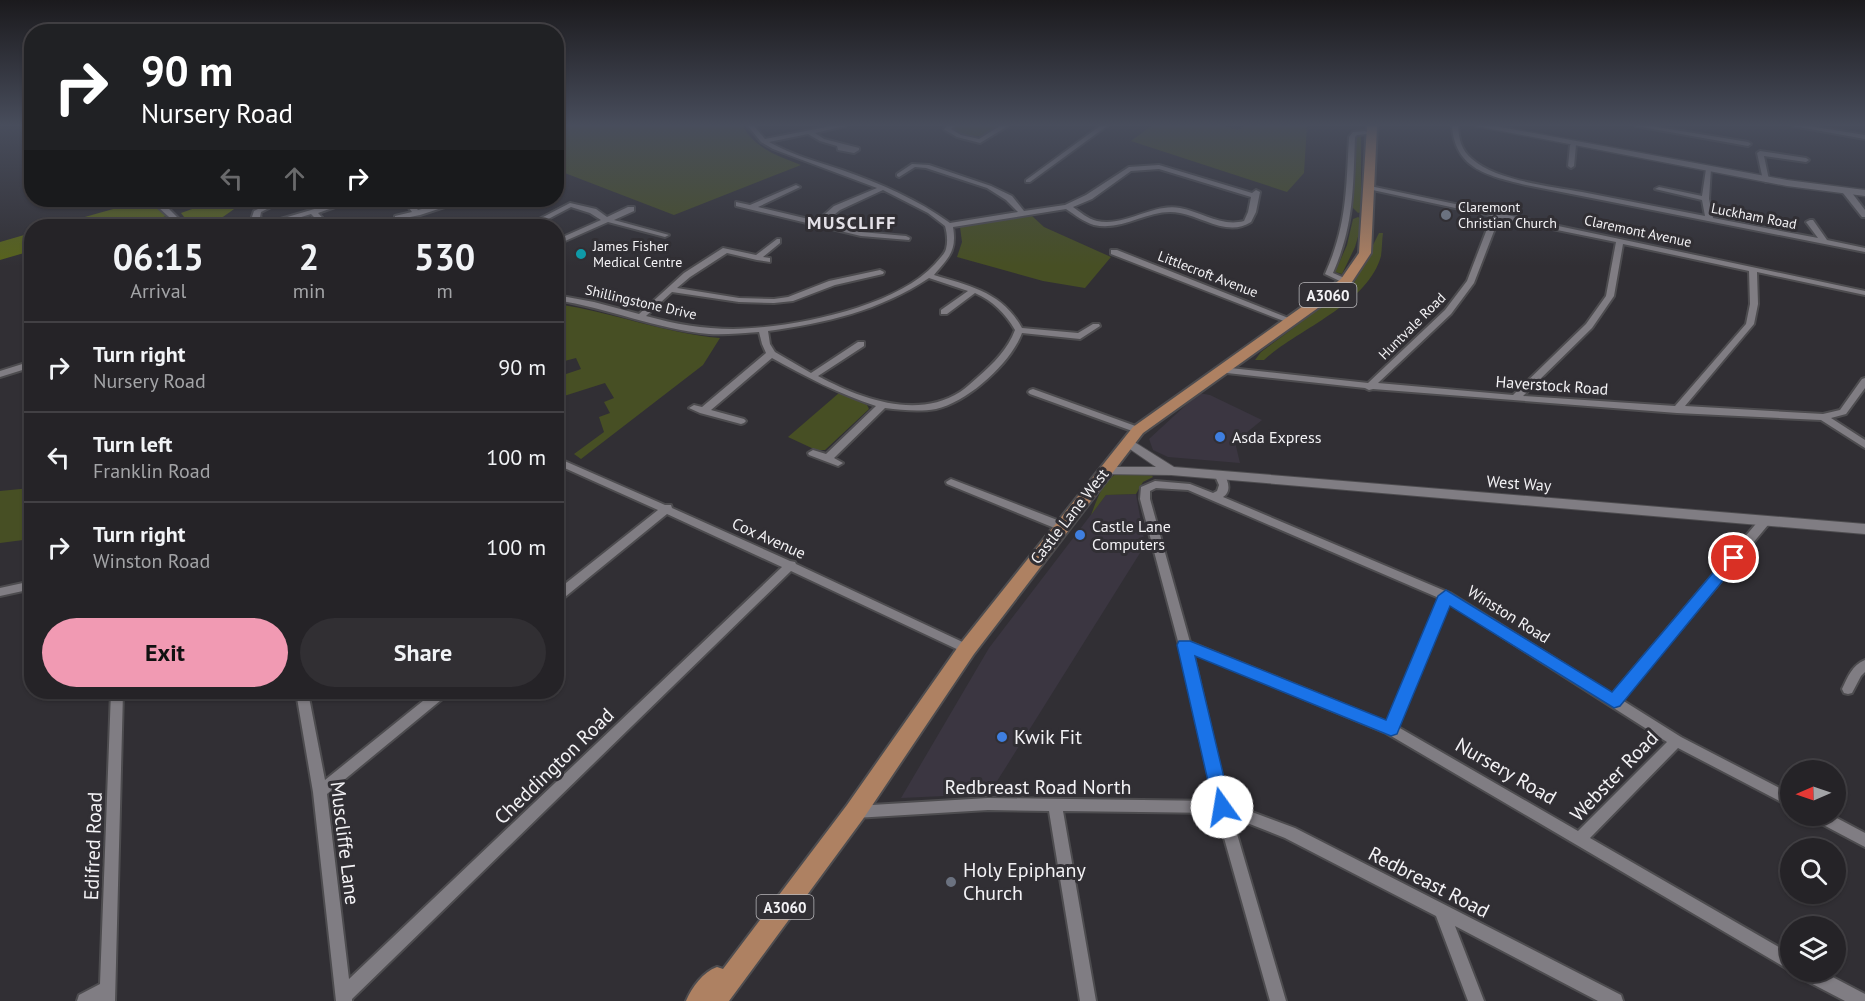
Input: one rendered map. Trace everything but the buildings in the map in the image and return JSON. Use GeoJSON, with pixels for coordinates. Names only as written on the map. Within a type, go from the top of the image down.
{"type":"FeatureCollection","features":[{"type":"Feature","properties":{"kind":"main road","name":"Castle Lane West"},"geometry":{"type":"LineString","coordinates":[[714,1001],[855,812],[968,649],[1061,526],[1133,436],[1221,370],[1346,282],[1365,253],[1369,173]]}},
{"type":"Feature","properties":{"kind":"main road"},"geometry":{"type":"LineString","coordinates":[[1728,173],[1865,193]]}},
{"type":"Feature","properties":{"kind":"main road","name":"Castle Lane West"},"geometry":{"type":"LineString","coordinates":[[699,1001],[855,812]]}},
{"type":"Feature","properties":{"kind":"street"},"geometry":{"type":"LineString","coordinates":[[840,173],[909,200],[949,225],[1067,207],[1089,198],[1124,173]]}},
{"type":"Feature","properties":{"kind":"street"},"geometry":{"type":"LineString","coordinates":[[945,173],[989,187],[1009,198],[1022,213]]}},
{"type":"Feature","properties":{"kind":"street"},"geometry":{"type":"LineString","coordinates":[[1028,181],[1039,173]]}},
{"type":"Feature","properties":{"kind":"street"},"geometry":{"type":"LineString","coordinates":[[1067,207],[1095,223],[1110,223],[1148,213],[1177,210],[1242,228],[1252,212],[1256,194],[1177,173]]}},
{"type":"Feature","properties":{"kind":"street","name":"Castle Lane West"},"geometry":{"type":"LineString","coordinates":[[1346,282],[1329,274],[1343,247],[1349,214],[1351,173]]}},
{"type":"Feature","properties":{"kind":"street","name":"Luckham Road"},"geometry":{"type":"LineString","coordinates":[[1489,173],[1526,183],[1865,250]]}},
{"type":"Feature","properties":{"kind":"street"},"geometry":{"type":"LineString","coordinates":[[1709,173],[1705,199],[1710,220]]}},
{"type":"Feature","properties":{"kind":"street"},"geometry":{"type":"LineString","coordinates":[[1764,173],[1766,180]]}},
{"type":"Feature","properties":{"kind":"street"},"geometry":{"type":"LineString","coordinates":[[751,207],[796,187]]}},
{"type":"Feature","properties":{"kind":"street","name":"Claremont Avenue"},"geometry":{"type":"LineString","coordinates":[[1370,188],[1865,293]]}},
{"type":"Feature","properties":{"kind":"street"},"geometry":{"type":"LineString","coordinates":[[819,223],[837,208],[880,189]]}},
{"type":"Feature","properties":{"kind":"street"},"geometry":{"type":"LineString","coordinates":[[1659,189],[1705,199]]}},
{"type":"Feature","properties":{"kind":"street"},"geometry":{"type":"LineString","coordinates":[[1846,191],[1865,215]]}},
{"type":"Feature","properties":{"kind":"street"},"geometry":{"type":"LineString","coordinates":[[564,203],[593,211],[607,220],[665,235]]}},
{"type":"Feature","properties":{"kind":"street"},"geometry":{"type":"LineString","coordinates":[[543,219],[570,204]]}},
{"type":"Feature","properties":{"kind":"street"},"geometry":{"type":"LineString","coordinates":[[739,204],[861,234],[906,238]]}},
{"type":"Feature","properties":{"kind":"street"},"geometry":{"type":"LineString","coordinates":[[163,207],[176,219]]}},
{"type":"Feature","properties":{"kind":"street"},"geometry":{"type":"LineString","coordinates":[[258,219],[256,217],[258,212],[268,207]]}},
{"type":"Feature","properties":{"kind":"street"},"geometry":{"type":"LineString","coordinates":[[290,219],[329,207]]}},
{"type":"Feature","properties":{"kind":"street"},"geometry":{"type":"LineString","coordinates":[[412,207],[417,213]]}},
{"type":"Feature","properties":{"kind":"street"},"geometry":{"type":"LineString","coordinates":[[398,218],[434,207]]}},
{"type":"Feature","properties":{"kind":"street"},"geometry":{"type":"LineString","coordinates":[[564,239],[631,209]]}},
{"type":"Feature","properties":{"kind":"street"},"geometry":{"type":"LineString","coordinates":[[313,212],[320,219]]}},
{"type":"Feature","properties":{"kind":"street"},"geometry":{"type":"LineString","coordinates":[[1349,214],[1368,217]]}},
{"type":"Feature","properties":{"kind":"street","name":"Huntvale Road"},"geometry":{"type":"LineString","coordinates":[[1369,387],[1448,312],[1471,281],[1497,214]]}},
{"type":"Feature","properties":{"kind":"street"},"geometry":{"type":"LineString","coordinates":[[1810,222],[1824,241]]}},
{"type":"Feature","properties":{"kind":"street"},"geometry":{"type":"LineString","coordinates":[[892,237],[899,225]]}},
{"type":"Feature","properties":{"kind":"street","name":"Shillingstone Drive"},"geometry":{"type":"LineString","coordinates":[[564,299],[597,305],[666,325],[711,331],[764,330],[796,326],[843,314],[910,289],[930,276],[947,256],[952,241],[949,225]]}},
{"type":"Feature","properties":{"kind":"street"},"geometry":{"type":"LineString","coordinates":[[756,258],[777,241]]}},
{"type":"Feature","properties":{"kind":"street"},"geometry":{"type":"LineString","coordinates":[[1515,398],[1589,326],[1610,296],[1620,241]]}},
{"type":"Feature","properties":{"kind":"street"},"geometry":{"type":"LineString","coordinates":[[639,318],[673,290],[687,275],[726,250],[767,260]]}},
{"type":"Feature","properties":{"kind":"street","name":"Littlecroft Avenue"},"geometry":{"type":"LineString","coordinates":[[1114,252],[1292,321]]}},
{"type":"Feature","properties":{"kind":"street"},"geometry":{"type":"LineString","coordinates":[[1677,410],[1750,324],[1754,304],[1753,270]]}},
{"type":"Feature","properties":{"kind":"street"},"geometry":{"type":"LineString","coordinates":[[673,290],[730,299],[774,301],[806,294],[832,283],[880,272]]}},
{"type":"Feature","properties":{"kind":"street"},"geometry":{"type":"LineString","coordinates":[[832,283],[834,273]]}},
{"type":"Feature","properties":{"kind":"street"},"geometry":{"type":"LineString","coordinates":[[764,330],[766,344],[771,354],[812,376],[881,406],[908,409],[937,407],[957,400],[977,385],[1016,342],[1019,330],[1008,309],[993,298],[930,276]]}},
{"type":"Feature","properties":{"kind":"street"},"geometry":{"type":"LineString","coordinates":[[944,312],[974,290]]}},
{"type":"Feature","properties":{"kind":"street"},"geometry":{"type":"LineString","coordinates":[[1019,330],[1080,336],[1096,326]]}},
{"type":"Feature","properties":{"kind":"street"},"geometry":{"type":"LineString","coordinates":[[812,376],[861,344]]}},
{"type":"Feature","properties":{"kind":"street"},"geometry":{"type":"LineString","coordinates":[[741,421],[699,409],[771,354]]}},
{"type":"Feature","properties":{"kind":"street"},"geometry":{"type":"LineString","coordinates":[[0,374],[24,366]]}},
{"type":"Feature","properties":{"kind":"street","name":"Haverstock Road"},"geometry":{"type":"LineString","coordinates":[[1221,370],[1369,387],[1677,410],[1823,417],[1843,412],[1865,381]]}},
{"type":"Feature","properties":{"kind":"street"},"geometry":{"type":"LineString","coordinates":[[1033,392],[1133,436]]}},
{"type":"Feature","properties":{"kind":"street"},"geometry":{"type":"LineString","coordinates":[[827,459],[881,406]]}},
{"type":"Feature","properties":{"kind":"street"},"geometry":{"type":"LineString","coordinates":[[1823,417],[1865,445]]}},
{"type":"Feature","properties":{"kind":"street","name":"West Way"},"geometry":{"type":"LineString","coordinates":[[1133,436],[1171,471]]}},
{"type":"Feature","properties":{"kind":"street"},"geometry":{"type":"LineString","coordinates":[[813,453],[838,463]]}},
{"type":"Feature","properties":{"kind":"street","name":"Cox Avenue"},"geometry":{"type":"LineString","coordinates":[[564,465],[667,508],[700,526],[968,649]]}},
{"type":"Feature","properties":{"kind":"street","name":"West Way"},"geometry":{"type":"LineString","coordinates":[[1104,471],[1171,471],[1865,529]]}},
{"type":"Feature","properties":{"kind":"street"},"geometry":{"type":"LineString","coordinates":[[1216,496],[1222,493],[1224,485],[1220,476]]}},
{"type":"Feature","properties":{"kind":"street"},"geometry":{"type":"LineString","coordinates":[[951,482],[1061,526]]}},
{"type":"Feature","properties":{"kind":"street","name":"Winston Road"},"geometry":{"type":"LineString","coordinates":[[1185,645],[1155,542],[1144,489],[1155,484],[1190,487],[1216,496],[1446,596],[1676,741],[1780,795]]}},
{"type":"Feature","properties":{"kind":"street"},"geometry":{"type":"LineString","coordinates":[[564,592],[667,508]]}},
{"type":"Feature","properties":{"kind":"street"},"geometry":{"type":"LineString","coordinates":[[1614,701],[1764,522]]}},
{"type":"Feature","properties":{"kind":"street","name":"Cheddington Road"},"geometry":{"type":"LineString","coordinates":[[344,998],[791,566]]}},
{"type":"Feature","properties":{"kind":"street"},"geometry":{"type":"LineString","coordinates":[[0,592],[24,587]]}},
{"type":"Feature","properties":{"kind":"street"},"geometry":{"type":"LineString","coordinates":[[1391,729],[1446,596]]}},
{"type":"Feature","properties":{"kind":"street"},"geometry":{"type":"LineString","coordinates":[[1185,645],[1222,807],[1278,1001]]}},
{"type":"Feature","properties":{"kind":"street","name":"Nursery Road"},"geometry":{"type":"LineString","coordinates":[[1185,645],[1391,729],[1780,957]]}},
{"type":"Feature","properties":{"kind":"street"},"geometry":{"type":"LineString","coordinates":[[1848,689],[1856,673],[1865,664]]}},
{"type":"Feature","properties":{"kind":"street","name":"Edifred Road"},"geometry":{"type":"LineString","coordinates":[[108,994],[117,699]]}},
{"type":"Feature","properties":{"kind":"street","name":"Muscliffe Lane"},"geometry":{"type":"LineString","coordinates":[[303,699],[320,792],[344,998]]}},
{"type":"Feature","properties":{"kind":"street"},"geometry":{"type":"LineString","coordinates":[[320,792],[433,699]]}},
{"type":"Feature","properties":{"kind":"street","name":"Webster Road"},"geometry":{"type":"LineString","coordinates":[[1581,839],[1676,741]]}},
{"type":"Feature","properties":{"kind":"street","name":"Redbreast Road North"},"geometry":{"type":"LineString","coordinates":[[855,812],[988,804],[1222,807]]}},
{"type":"Feature","properties":{"kind":"street"},"geometry":{"type":"LineString","coordinates":[[1055,806],[1088,1001]]}},
{"type":"Feature","properties":{"kind":"street","name":"Redbreast Road"},"geometry":{"type":"LineString","coordinates":[[1222,807],[1290,833],[1615,1001]]}},
{"type":"Feature","properties":{"kind":"street"},"geometry":{"type":"LineString","coordinates":[[1838,826],[1865,840]]}},
{"type":"Feature","properties":{"kind":"street"},"geometry":{"type":"LineString","coordinates":[[1442,913],[1476,1001]]}},
{"type":"Feature","properties":{"kind":"street"},"geometry":{"type":"LineString","coordinates":[[1826,982],[1861,1001]]}},
{"type":"Feature","properties":{"kind":"street"},"geometry":{"type":"LineString","coordinates":[[85,1001],[108,994]]}},
{"type":"Feature","properties":{"kind":"shaded area"},"geometry":{"type":"Polygon","coordinates":[[[1199,393],[1210,395],[1262,420],[1235,442],[1240,463],[1168,457],[1153,450],[1149,439],[1199,393]]]}},
{"type":"Feature","properties":{"kind":"shaded area"},"geometry":{"type":"Polygon","coordinates":[[[1136,494],[1145,545],[989,794],[901,798],[989,648],[1106,495],[1136,494]]]}},
{"type":"Feature","properties":{"kind":"green space"},"geometry":{"type":"Polygon","coordinates":[[[564,173],[781,173],[674,215],[564,173]]]}},
{"type":"Feature","properties":{"kind":"green space"},"geometry":{"type":"Polygon","coordinates":[[[1228,173],[1304,173],[1287,192],[1228,173]]]}},
{"type":"Feature","properties":{"kind":"green space"},"geometry":{"type":"Polygon","coordinates":[[[1353,173],[1361,173],[1361,212],[1358,213],[1352,207],[1353,173]]]}},
{"type":"Feature","properties":{"kind":"green space"},"geometry":{"type":"Polygon","coordinates":[[[120,207],[156,207],[167,216],[155,219],[78,219],[120,207]]]}},
{"type":"Feature","properties":{"kind":"green space"},"geometry":{"type":"Polygon","coordinates":[[[198,207],[237,207],[220,219],[186,219],[181,213],[198,207]]]}},
{"type":"Feature","properties":{"kind":"green space"},"geometry":{"type":"Polygon","coordinates":[[[1031,215],[1044,227],[1111,257],[1085,288],[1043,281],[957,257],[962,242],[960,227],[1031,215]]]}},
{"type":"Feature","properties":{"kind":"green space"},"geometry":{"type":"Polygon","coordinates":[[[1358,217],[1363,220],[1355,247],[1342,274],[1335,272],[1347,245],[1353,219],[1358,217]]]}},
{"type":"Feature","properties":{"kind":"green space"},"geometry":{"type":"Polygon","coordinates":[[[1379,233],[1383,233],[1381,256],[1374,273],[1362,288],[1347,302],[1264,360],[1255,360],[1261,352],[1354,283],[1379,233]]]}},
{"type":"Feature","properties":{"kind":"green space"},"geometry":{"type":"Polygon","coordinates":[[[24,235],[24,253],[0,260],[0,242],[24,235]]]}},
{"type":"Feature","properties":{"kind":"green space"},"geometry":{"type":"Polygon","coordinates":[[[564,305],[679,332],[720,338],[703,365],[581,459],[574,454],[604,432],[599,417],[610,413],[604,402],[614,398],[605,383],[564,396],[564,375],[581,369],[576,358],[564,361],[564,305]]]}},
{"type":"Feature","properties":{"kind":"green space"},"geometry":{"type":"Polygon","coordinates":[[[839,393],[867,405],[869,409],[825,450],[816,450],[788,437],[839,393]]]}},
{"type":"Feature","properties":{"kind":"green space"},"geometry":{"type":"Polygon","coordinates":[[[1120,472],[1151,474],[1153,477],[1143,482],[1136,494],[1106,495],[1091,515],[1105,485],[1120,472]]]}},
{"type":"Feature","properties":{"kind":"green space"},"geometry":{"type":"Polygon","coordinates":[[[24,489],[24,540],[0,543],[0,491],[24,489]]]}},
{"type":"Feature","properties":{"kind":"place","name":"Claremont Christian Church"},"geometry":{"type":"Point","coordinates":[1446,215]}},
{"type":"Feature","properties":{"kind":"place","name":"James Fisher Medical Centre"},"geometry":{"type":"Point","coordinates":[581,254]}},
{"type":"Feature","properties":{"kind":"place","name":"Asda Express"},"geometry":{"type":"Point","coordinates":[1220,437]}},
{"type":"Feature","properties":{"kind":"place","name":"Castle Lane Computers"},"geometry":{"type":"Point","coordinates":[1080,535]}},
{"type":"Feature","properties":{"kind":"place","name":"Kwik Fit"},"geometry":{"type":"Point","coordinates":[1002,737]}},
{"type":"Feature","properties":{"kind":"place","name":"Holy Epiphany Church"},"geometry":{"type":"Point","coordinates":[951,882]}},
{"type":"Feature","properties":{"kind":"district","name":"MUSCLIFF"},"geometry":{"type":"Point","coordinates":[852,222]}},
{"type":"Feature","properties":{"kind":"route"},"geometry":{"type":"LineString","coordinates":[[1222,807],[1185,645],[1391,729],[1446,596],[1614,701],[1734,558]]}}]}
